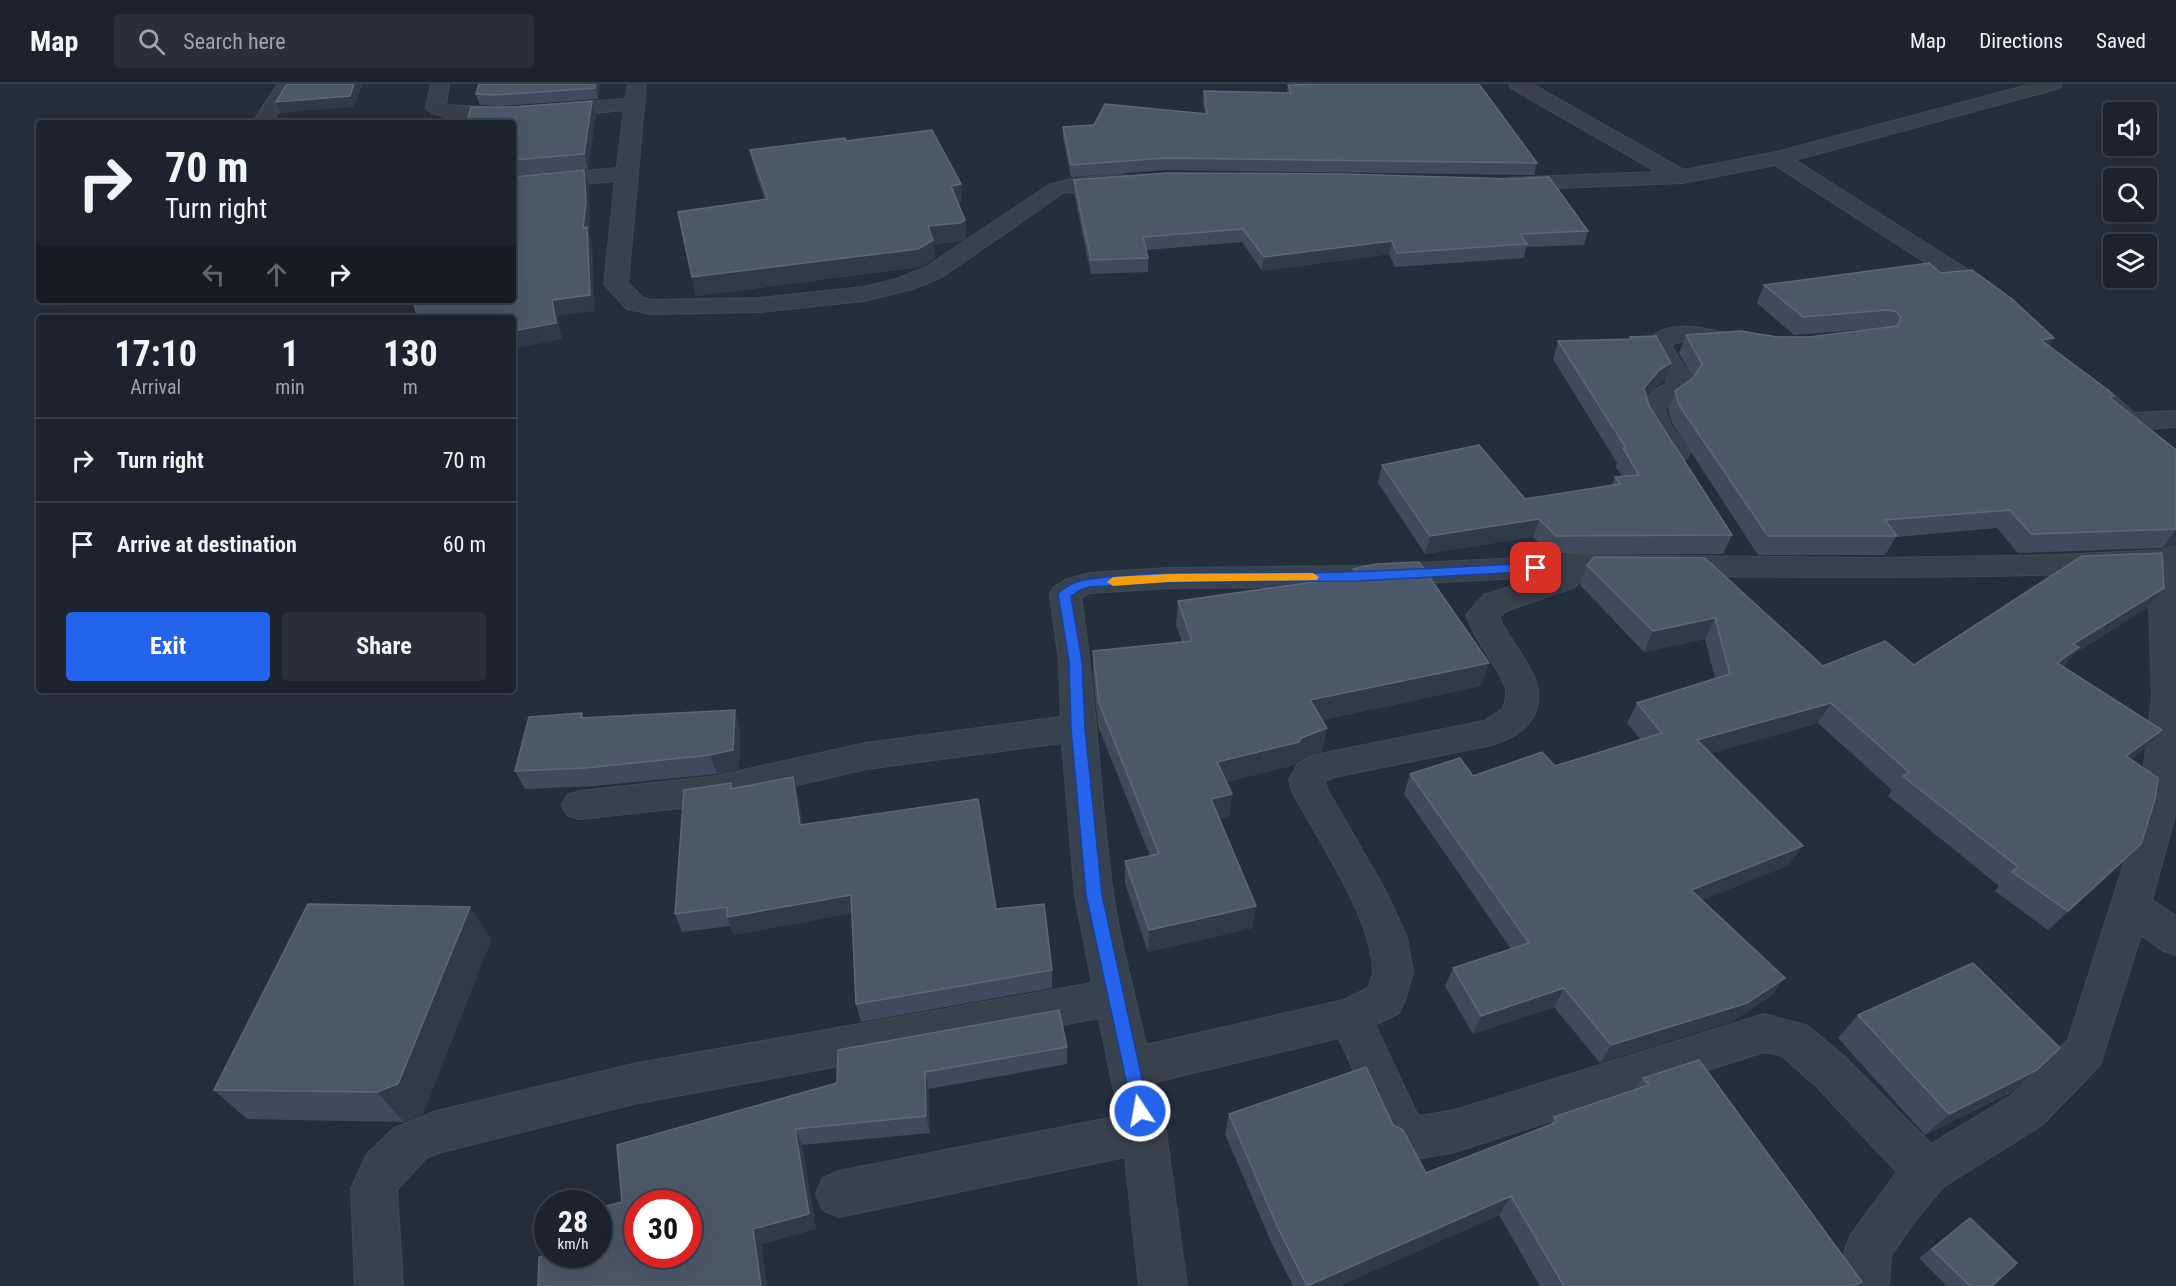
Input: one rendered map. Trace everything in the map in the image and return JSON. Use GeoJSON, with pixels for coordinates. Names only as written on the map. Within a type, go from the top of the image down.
{"type":"FeatureCollection","features":[{"type":"Feature","properties":{"kind":"street"},"geometry":{"type":"LineString","coordinates":[[264,120],[287,84]]}},
{"type":"Feature","properties":{"kind":"street"},"geometry":{"type":"LineString","coordinates":[[440,84],[436,108],[474,119],[635,94],[625,174],[616,284],[635,304],[684,307],[759,305],[864,294],[905,284],[934,272],[1056,189],[1104,181],[1145,179]]}},
{"type":"Feature","properties":{"kind":"street"},"geometry":{"type":"LineString","coordinates":[[1518,84],[1682,177]]}},
{"type":"Feature","properties":{"kind":"street"},"geometry":{"type":"LineString","coordinates":[[1485,183],[1682,177],[1778,158],[2053,84]]}},
{"type":"Feature","properties":{"kind":"street"},"geometry":{"type":"LineString","coordinates":[[1778,158],[1975,283],[2011,310]]}},
{"type":"Feature","properties":{"kind":"street"},"geometry":{"type":"LineString","coordinates":[[516,184],[625,174]]}},
{"type":"Feature","properties":{"kind":"street"},"geometry":{"type":"LineString","coordinates":[[1688,471],[1658,423],[1652,408],[1663,396],[1678,388],[1680,381],[1658,343],[1662,337],[1671,334],[1692,334],[1757,344]]}},
{"type":"Feature","properties":{"kind":"street"},"geometry":{"type":"LineString","coordinates":[[2092,388],[2127,421],[2176,420]]}},
{"type":"Feature","properties":{"kind":"street"},"geometry":{"type":"LineString","coordinates":[[1730,538],[1748,566]]}},
{"type":"Feature","properties":{"kind":"street"},"geometry":{"type":"LineString","coordinates":[[1163,1286],[1144,1132],[1094,895],[1078,728],[1076,661],[1065,594],[1078,586],[1169,578],[1359,576],[1580,566],[1892,568],[2056,565],[2170,558],[2169,697],[2156,819],[2085,1051],[2027,1110],[1928,1171],[1900,1203],[1868,1249],[1865,1286]]}},
{"type":"Feature","properties":{"kind":"street"},"geometry":{"type":"LineString","coordinates":[[1131,1068],[1350,1017],[1385,1000],[1393,972],[1387,938],[1371,901],[1310,791],[1307,780],[1310,772],[1327,765],[1491,732],[1514,719],[1521,708],[1524,696],[1520,679],[1494,642],[1482,615],[1495,603],[1564,580],[1580,566]]}},
{"type":"Feature","properties":{"kind":"street"},"geometry":{"type":"LineString","coordinates":[[580,805],[717,790],[866,756],[1078,728]]}},
{"type":"Feature","properties":{"kind":"street"},"geometry":{"type":"LineString","coordinates":[[2131,906],[2176,938]]}},
{"type":"Feature","properties":{"kind":"street"},"geometry":{"type":"LineString","coordinates":[[380,1286],[374,1189],[383,1170],[410,1143],[437,1132],[633,1084],[1116,997]]}},
{"type":"Feature","properties":{"kind":"street"},"geometry":{"type":"LineString","coordinates":[[1350,1017],[1402,1129],[1421,1137],[1455,1131],[1764,1033],[1793,1040],[1823,1065],[1928,1171]]}},
{"type":"Feature","properties":{"kind":"street"},"geometry":{"type":"LineString","coordinates":[[839,1194],[1144,1132]]}},
{"type":"Feature","properties":{"kind":"building"},"geometry":{"type":"Polygon","coordinates":[[[287,84],[354,84],[350,96],[276,102],[287,84]]]}},
{"type":"Feature","properties":{"kind":"building"},"geometry":{"type":"Polygon","coordinates":[[[479,84],[596,84],[595,88],[496,95],[476,94],[479,84]]]}},
{"type":"Feature","properties":{"kind":"building"},"geometry":{"type":"Polygon","coordinates":[[[1479,84],[1537,163],[1166,158],[1071,165],[1063,127],[1094,125],[1105,104],[1207,114],[1204,91],[1291,93],[1288,85],[1479,84]]]}},
{"type":"Feature","properties":{"kind":"building"},"geometry":{"type":"Polygon","coordinates":[[[592,101],[584,154],[516,160],[516,120],[468,120],[471,107],[515,107],[592,101]]]}},
{"type":"Feature","properties":{"kind":"building"},"geometry":{"type":"Polygon","coordinates":[[[932,130],[961,184],[951,186],[965,220],[960,223],[928,226],[933,240],[918,249],[692,277],[678,212],[768,199],[750,150],[932,130]]]}},
{"type":"Feature","properties":{"kind":"building"},"geometry":{"type":"Polygon","coordinates":[[[584,170],[586,203],[583,228],[587,227],[590,295],[552,300],[556,323],[516,330],[516,315],[417,315],[414,303],[516,303],[516,177],[584,170]]]}},
{"type":"Feature","properties":{"kind":"building"},"geometry":{"type":"Polygon","coordinates":[[[1167,173],[1344,174],[1512,179],[1549,177],[1588,231],[1520,234],[1527,244],[1397,253],[1392,241],[1264,257],[1243,229],[1143,237],[1148,258],[1091,260],[1074,180],[1167,173]]]}},
{"type":"Feature","properties":{"kind":"building"},"geometry":{"type":"Polygon","coordinates":[[[1929,263],[1941,273],[1972,270],[2012,299],[2054,338],[2041,340],[2108,390],[2114,396],[2109,397],[2176,450],[2176,529],[2031,534],[2010,510],[1885,520],[1897,536],[1768,536],[1679,405],[1675,391],[1694,377],[1702,364],[1686,335],[1741,331],[1777,337],[1809,337],[1897,326],[1901,318],[1897,312],[1888,310],[1803,317],[1764,285],[1929,263]]]}},
{"type":"Feature","properties":{"kind":"building"},"geometry":{"type":"Polygon","coordinates":[[[1656,336],[1671,363],[1659,370],[1644,388],[1649,406],[1732,535],[1556,536],[1539,519],[1430,536],[1382,465],[1479,445],[1525,499],[1620,484],[1615,477],[1639,475],[1623,448],[1626,448],[1558,341],[1656,336]]]}},
{"type":"Feature","properties":{"kind":"building"},"geometry":{"type":"Polygon","coordinates":[[[2162,553],[2164,588],[2073,644],[2079,647],[2057,663],[2162,730],[2126,756],[2158,778],[2155,799],[2141,844],[2068,911],[2012,872],[2018,867],[1903,776],[1909,772],[1831,703],[1697,740],[1803,846],[1691,890],[1785,978],[1747,1003],[1611,1045],[1564,988],[1481,1016],[1453,968],[1529,943],[1410,774],[1460,758],[1473,776],[1542,752],[1555,766],[1662,733],[1637,703],[1730,674],[1715,618],[1653,631],[1587,565],[1594,557],[1705,558],[1823,666],[1885,641],[1914,665],[2082,556],[2162,553]]]}},
{"type":"Feature","properties":{"kind":"building"},"geometry":{"type":"Polygon","coordinates":[[[1419,562],[1489,663],[1310,700],[1327,728],[1301,738],[1299,742],[1217,762],[1232,794],[1211,799],[1256,906],[1149,930],[1125,861],[1159,854],[1099,703],[1093,651],[1192,641],[1178,601],[1357,576],[1353,569],[1376,564],[1419,562]]]}},
{"type":"Feature","properties":{"kind":"building"},"geometry":{"type":"Polygon","coordinates":[[[735,710],[733,750],[710,755],[586,768],[515,771],[529,717],[582,713],[581,718],[735,710]]]}},
{"type":"Feature","properties":{"kind":"building"},"geometry":{"type":"Polygon","coordinates":[[[793,777],[800,825],[978,799],[996,909],[1044,904],[1052,970],[856,1004],[851,895],[727,917],[727,907],[675,914],[684,790],[731,783],[731,789],[793,777]]]}},
{"type":"Feature","properties":{"kind":"building"},"geometry":{"type":"Polygon","coordinates":[[[308,904],[470,907],[398,1084],[377,1092],[214,1090],[308,904]]]}},
{"type":"Feature","properties":{"kind":"building"},"geometry":{"type":"Polygon","coordinates":[[[1973,963],[2060,1048],[2037,1070],[1949,1114],[1858,1015],[1973,963]]]}},
{"type":"Feature","properties":{"kind":"building"},"geometry":{"type":"Polygon","coordinates":[[[1059,1010],[1067,1047],[925,1072],[926,1116],[795,1129],[809,1214],[753,1229],[761,1286],[538,1286],[539,1268],[612,1268],[612,1204],[622,1202],[617,1145],[837,1083],[838,1050],[1059,1010]]]}},
{"type":"Feature","properties":{"kind":"building"},"geometry":{"type":"Polygon","coordinates":[[[1699,1060],[1862,1282],[1853,1286],[1564,1286],[1511,1196],[1307,1286],[1277,1226],[1229,1114],[1366,1067],[1393,1125],[1403,1130],[1426,1173],[1557,1122],[1554,1117],[1649,1085],[1643,1078],[1699,1060]]]}},
{"type":"Feature","properties":{"kind":"building"},"geometry":{"type":"Polygon","coordinates":[[[1970,1218],[2017,1263],[1992,1286],[1970,1286],[1932,1249],[1970,1218]]]}},
{"type":"Feature","properties":{"kind":"slow traffic"},"geometry":{"type":"LineString","coordinates":[[1113,582],[1169,578],[1313,577]]}},
{"type":"Feature","properties":{"kind":"route"},"geometry":{"type":"LineString","coordinates":[[1140,1111],[1094,895],[1078,728],[1076,661],[1065,594],[1078,586],[1090,583],[1169,578],[1359,576],[1536,568]]}}]}
